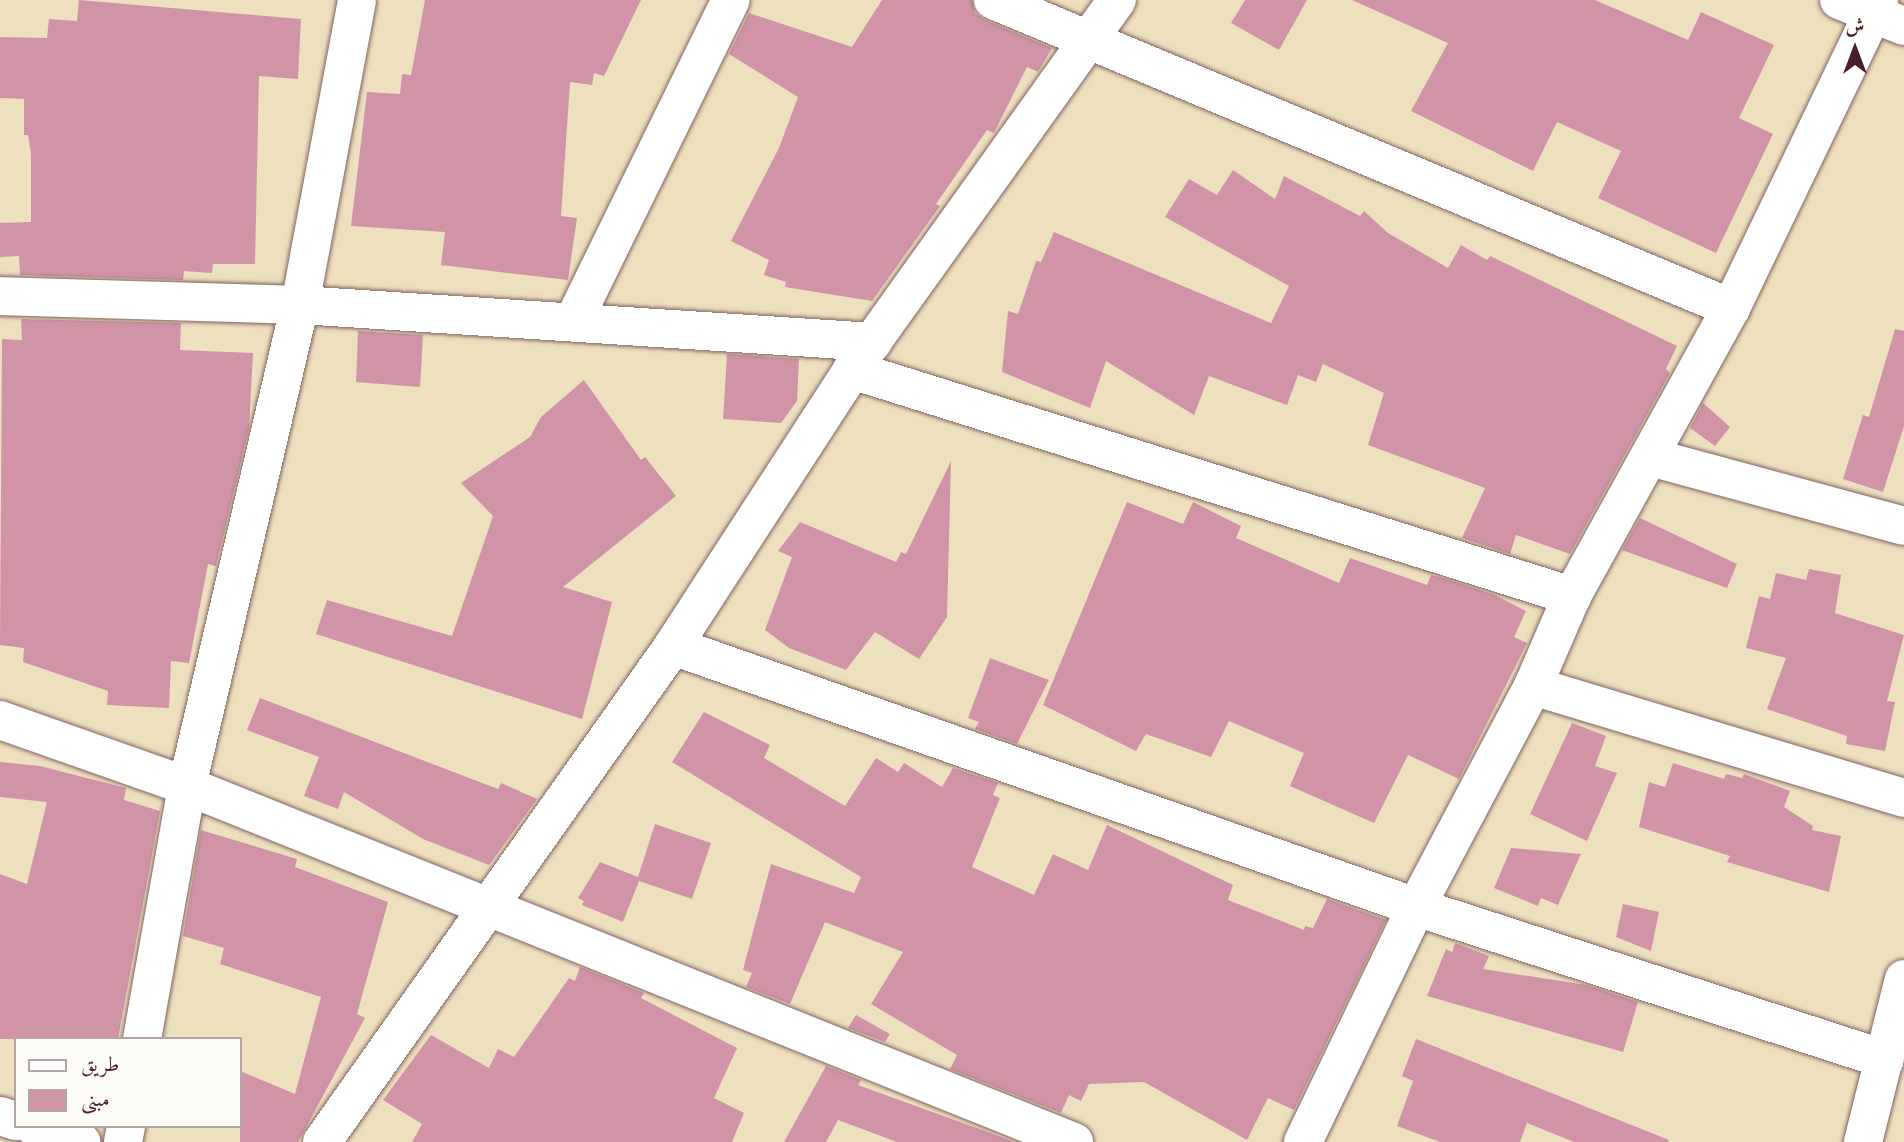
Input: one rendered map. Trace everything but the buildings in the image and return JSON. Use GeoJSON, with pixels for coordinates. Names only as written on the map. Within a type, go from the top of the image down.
{"type":"FeatureCollection","features":[{"type":"Feature","properties":{"kind":"street"},"geometry":{"type":"LineString","coordinates":[[142,1037],[187,786],[300,305],[357,0]]}},
{"type":"Feature","properties":{"kind":"street"},"geometry":{"type":"LineString","coordinates":[[574,320],[731,0]]}},
{"type":"Feature","properties":{"kind":"street"},"geometry":{"type":"LineString","coordinates":[[993,0],[1090,44],[1731,309]]}},
{"type":"Feature","properties":{"kind":"street"},"geometry":{"type":"LineString","coordinates":[[322,1142],[490,910],[673,646],[863,356],[1090,44],[1117,0]]}},
{"type":"Feature","properties":{"kind":"street"},"geometry":{"type":"LineString","coordinates":[[1303,1142],[1416,907],[1533,686],[1572,596],[1731,309],[1874,10]]}},
{"type":"Feature","properties":{"kind":"street"},"geometry":{"type":"LineString","coordinates":[[0,296],[300,305],[574,320],[863,356],[1572,596]]}},
{"type":"Feature","properties":{"kind":"street"},"geometry":{"type":"LineString","coordinates":[[1650,457],[1904,526]]}},
{"type":"Feature","properties":{"kind":"street"},"geometry":{"type":"LineString","coordinates":[[673,646],[1416,907],[1885,1059]]}},
{"type":"Feature","properties":{"kind":"street"},"geometry":{"type":"LineString","coordinates":[[1533,686],[1904,798]]}},
{"type":"Feature","properties":{"kind":"street"},"geometry":{"type":"LineString","coordinates":[[0,720],[187,786],[490,910],[1074,1142]]}},
{"type":"Feature","properties":{"kind":"street"},"geometry":{"type":"LineString","coordinates":[[1863,1142],[1904,979]]}},
{"type":"Feature","properties":{"kind":"street"},"geometry":{"type":"LineString","coordinates":[[39,1128],[81,1142]]}}]}
